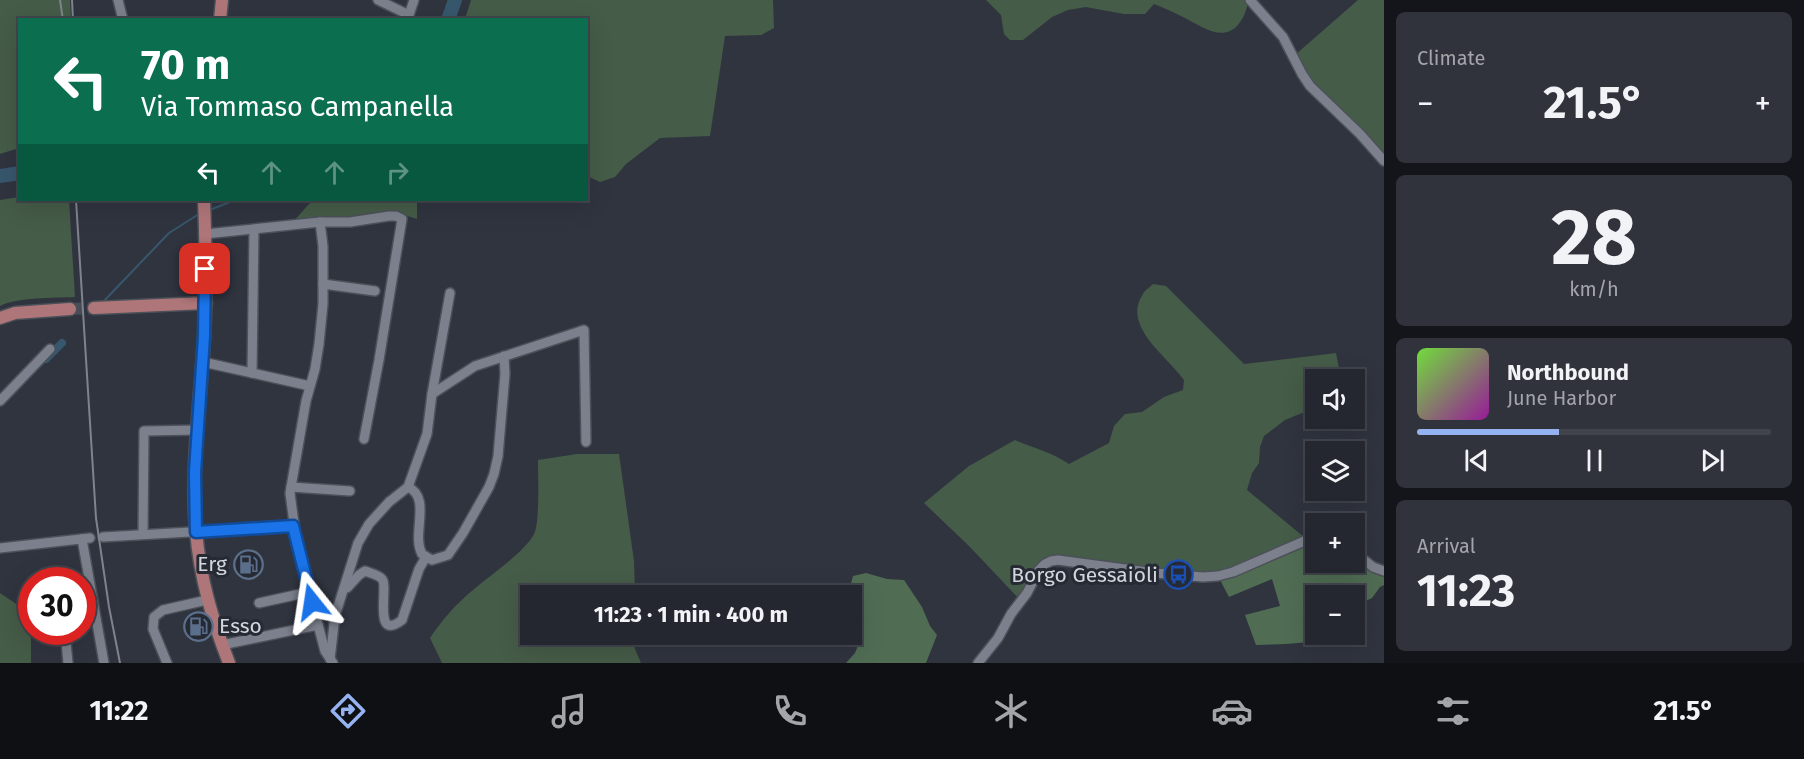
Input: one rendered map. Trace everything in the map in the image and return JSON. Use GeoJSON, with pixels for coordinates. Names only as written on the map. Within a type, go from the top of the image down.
{"type":"FeatureCollection","features":[{"type":"Feature","properties":{"kind":"main road"},"geometry":{"type":"LineString","coordinates":[[220,18],[222,0]]}},
{"type":"Feature","properties":{"kind":"main road"},"geometry":{"type":"LineString","coordinates":[[204,201],[206,303],[195,472],[196,532],[207,600],[229,663]]}},
{"type":"Feature","properties":{"kind":"main road"},"geometry":{"type":"LineString","coordinates":[[94,308],[206,303]]}},
{"type":"Feature","properties":{"kind":"main road"},"geometry":{"type":"LineString","coordinates":[[0,318],[24,312],[70,309]]}},
{"type":"Feature","properties":{"kind":"street"},"geometry":{"type":"LineString","coordinates":[[118,0],[122,18]]}},
{"type":"Feature","properties":{"kind":"street"},"geometry":{"type":"LineString","coordinates":[[378,0],[409,15],[414,0]]}},
{"type":"Feature","properties":{"kind":"street"},"geometry":{"type":"LineString","coordinates":[[1250,0],[1283,37],[1310,86],[1360,134],[1384,161]]}},
{"type":"Feature","properties":{"kind":"street"},"geometry":{"type":"LineString","coordinates":[[205,228],[255,229],[320,222],[350,222],[389,216],[402,219],[364,439]]}},
{"type":"Feature","properties":{"kind":"street"},"geometry":{"type":"LineString","coordinates":[[320,222],[323,246],[323,284],[319,344],[306,401],[290,493],[293,526],[309,592],[325,651],[332,661]]}},
{"type":"Feature","properties":{"kind":"street"},"geometry":{"type":"LineString","coordinates":[[252,372],[255,229]]}},
{"type":"Feature","properties":{"kind":"street"},"geometry":{"type":"LineString","coordinates":[[323,284],[375,291]]}},
{"type":"Feature","properties":{"kind":"street"},"geometry":{"type":"LineString","coordinates":[[332,661],[335,616],[358,543],[369,524],[389,502],[408,487],[427,434],[450,292]]}},
{"type":"Feature","properties":{"kind":"street"},"geometry":{"type":"LineString","coordinates":[[432,394],[475,366],[584,330],[585,442]]}},
{"type":"Feature","properties":{"kind":"street"},"geometry":{"type":"LineString","coordinates":[[0,401],[50,349]]}},
{"type":"Feature","properties":{"kind":"street"},"geometry":{"type":"LineString","coordinates":[[408,487],[414,490],[419,499],[420,519],[417,538],[419,549],[432,560],[448,555],[463,533],[494,474],[498,456],[505,374],[504,356]]}},
{"type":"Feature","properties":{"kind":"street"},"geometry":{"type":"LineString","coordinates":[[203,363],[310,386]]}},
{"type":"Feature","properties":{"kind":"street"},"geometry":{"type":"LineString","coordinates":[[143,534],[144,431],[198,430]]}},
{"type":"Feature","properties":{"kind":"street"},"geometry":{"type":"LineString","coordinates":[[291,487],[350,491]]}},
{"type":"Feature","properties":{"kind":"street"},"geometry":{"type":"LineString","coordinates":[[103,537],[293,526]]}},
{"type":"Feature","properties":{"kind":"street"},"geometry":{"type":"LineString","coordinates":[[0,548],[86,539],[87,567]]}},
{"type":"Feature","properties":{"kind":"street"},"geometry":{"type":"LineString","coordinates":[[978,663],[998,638],[1039,570],[1051,561],[1203,577],[1218,576],[1233,572],[1305,541]]}},
{"type":"Feature","properties":{"kind":"street"},"geometry":{"type":"LineString","coordinates":[[344,588],[347,588],[365,571],[382,579],[385,584],[382,614],[384,620],[390,625],[395,625],[402,620],[419,568],[426,557]]}},
{"type":"Feature","properties":{"kind":"street"},"geometry":{"type":"LineString","coordinates":[[1365,561],[1372,567],[1384,571]]}},
{"type":"Feature","properties":{"kind":"street"},"geometry":{"type":"LineString","coordinates":[[260,603],[309,592]]}},
{"type":"Feature","properties":{"kind":"street"},"geometry":{"type":"LineString","coordinates":[[167,663],[153,628],[154,617],[163,610],[207,600]]}},
{"type":"Feature","properties":{"kind":"street"},"geometry":{"type":"LineString","coordinates":[[222,645],[318,625]]}},
{"type":"Feature","properties":{"kind":"street"},"geometry":{"type":"LineString","coordinates":[[96,634],[104,663]]}},
{"type":"Feature","properties":{"kind":"street"},"geometry":{"type":"LineString","coordinates":[[66,645],[68,663]]}},
{"type":"Feature","properties":{"kind":"green space"},"geometry":{"type":"Polygon","coordinates":[[[0,0],[70,0],[71,18],[18,18],[18,148],[0,154],[0,0]]]}},
{"type":"Feature","properties":{"kind":"green space"},"geometry":{"type":"Polygon","coordinates":[[[471,0],[773,0],[774,28],[761,35],[725,36],[710,136],[660,138],[626,164],[615,177],[600,182],[588,176],[588,18],[465,18],[471,0]]]}},
{"type":"Feature","properties":{"kind":"green space"},"geometry":{"type":"Polygon","coordinates":[[[986,0],[1248,0],[1245,14],[1237,26],[1224,33],[1211,31],[1154,4],[1145,14],[1124,14],[1086,7],[1068,10],[1052,17],[1023,40],[1010,40],[1004,34],[1001,15],[986,0]]]}},
{"type":"Feature","properties":{"kind":"green space"},"geometry":{"type":"Polygon","coordinates":[[[1358,0],[1384,0],[1384,160],[1315,88],[1295,55],[1358,0]]]}},
{"type":"Feature","properties":{"kind":"green space"},"geometry":{"type":"Polygon","coordinates":[[[18,197],[18,201],[69,201],[75,297],[26,299],[0,306],[0,200],[18,197]]]}},
{"type":"Feature","properties":{"kind":"green space"},"geometry":{"type":"Polygon","coordinates":[[[314,201],[417,201],[417,219],[401,214],[293,222],[314,201]]]}},
{"type":"Feature","properties":{"kind":"green space"},"geometry":{"type":"Polygon","coordinates":[[[1153,284],[1166,286],[1244,364],[1336,353],[1339,369],[1305,369],[1305,413],[1285,420],[1264,436],[1260,447],[1259,463],[1252,473],[1247,490],[1304,537],[1224,572],[1189,576],[1050,564],[1040,568],[1021,601],[924,503],[969,466],[1015,440],[1049,453],[1069,464],[1109,443],[1114,426],[1125,414],[1142,412],[1164,397],[1183,390],[1184,380],[1142,329],[1138,318],[1138,306],[1146,290],[1153,284]]]}},
{"type":"Feature","properties":{"kind":"green space"},"geometry":{"type":"Polygon","coordinates":[[[577,454],[619,454],[634,561],[635,585],[520,585],[520,645],[633,645],[641,663],[442,663],[430,638],[461,601],[515,556],[534,534],[538,510],[538,460],[577,454]]]}},
{"type":"Feature","properties":{"kind":"green space"},"geometry":{"type":"Polygon","coordinates":[[[1305,540],[1305,573],[1365,573],[1365,559],[1384,571],[1384,585],[1372,598],[1365,601],[1365,585],[1305,585],[1305,642],[1256,645],[1245,615],[1280,606],[1272,579],[1229,597],[1218,576],[1305,540]]]}},
{"type":"Feature","properties":{"kind":"green space"},"geometry":{"type":"Polygon","coordinates":[[[866,573],[887,579],[904,580],[937,635],[926,663],[846,663],[858,645],[862,645],[862,585],[851,585],[853,576],[866,573]]]}},
{"type":"Feature","properties":{"kind":"green space"},"geometry":{"type":"Polygon","coordinates":[[[0,593],[18,605],[18,645],[31,645],[31,663],[0,663],[0,593]]]}},
{"type":"Feature","properties":{"kind":"waterway"},"geometry":{"type":"LineString","coordinates":[[449,18],[455,0]]}},
{"type":"Feature","properties":{"kind":"waterway"},"geometry":{"type":"LineString","coordinates":[[0,176],[18,173]]}},
{"type":"Feature","properties":{"kind":"waterway"},"geometry":{"type":"LineString","coordinates":[[207,211],[232,201]]}},
{"type":"Feature","properties":{"kind":"waterway"},"geometry":{"type":"LineString","coordinates":[[102,303],[169,233],[199,214]]}},
{"type":"Feature","properties":{"kind":"waterway"},"geometry":{"type":"LineString","coordinates":[[46,359],[62,343]]}},
{"type":"Feature","properties":{"kind":"tunnel"},"geometry":{"type":"LineString","coordinates":[[70,309],[94,308]]}},
{"type":"Feature","properties":{"kind":"railway"},"geometry":{"type":"LineString","coordinates":[[60,0],[63,18]]}},
{"type":"Feature","properties":{"kind":"railway"},"geometry":{"type":"LineString","coordinates":[[72,0],[73,18]]}},
{"type":"Feature","properties":{"kind":"railway"},"geometry":{"type":"LineString","coordinates":[[76,201],[96,518],[120,663]]}},
{"type":"Feature","properties":{"kind":"place","name":"Erg"},"geometry":{"type":"Point","coordinates":[248,564]}},
{"type":"Feature","properties":{"kind":"place","name":"Borgo Gessaioli"},"geometry":{"type":"Point","coordinates":[1179,575]}},
{"type":"Feature","properties":{"kind":"place","name":"Esso"},"geometry":{"type":"Point","coordinates":[198,626]}},
{"type":"Feature","properties":{"kind":"route"},"geometry":{"type":"LineString","coordinates":[[205,269],[206,303],[195,472],[196,532],[293,526],[312,602]]}}]}
